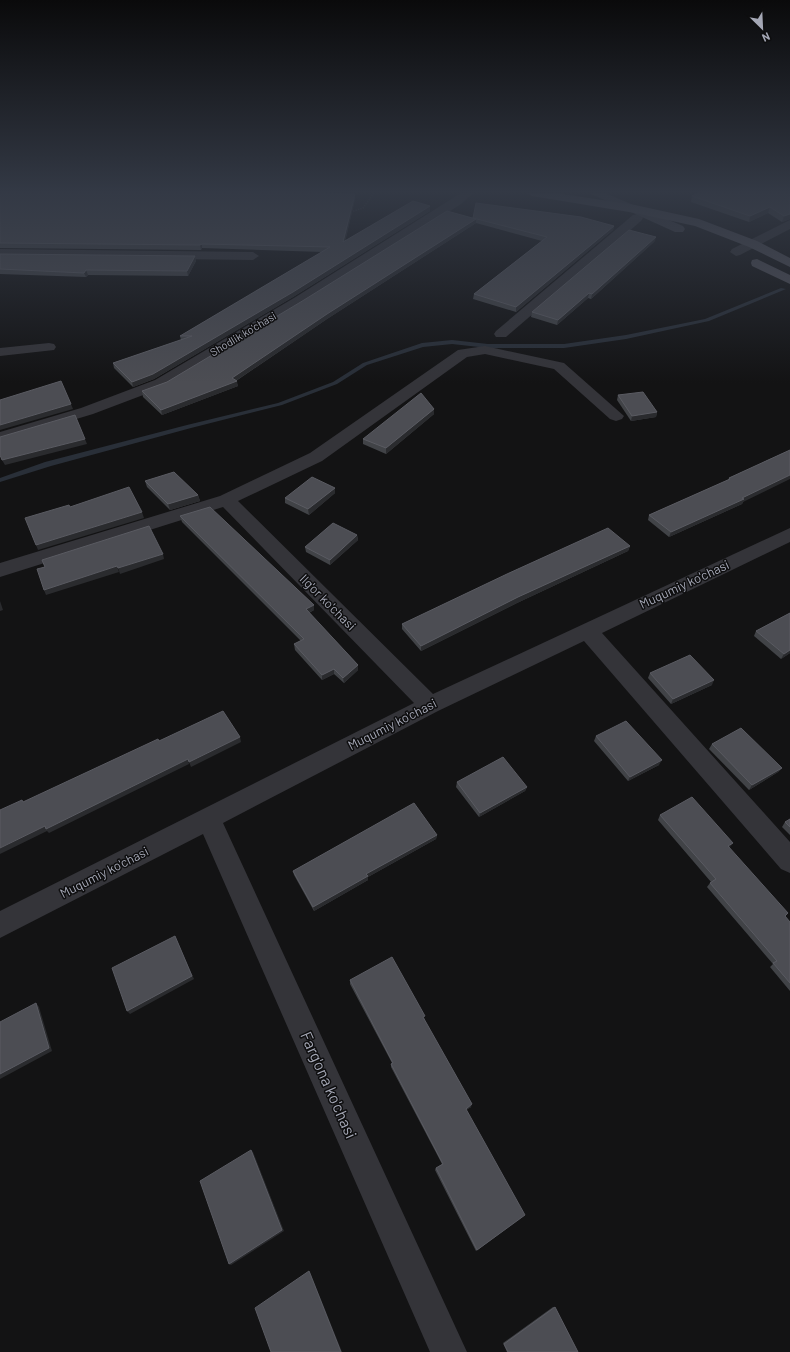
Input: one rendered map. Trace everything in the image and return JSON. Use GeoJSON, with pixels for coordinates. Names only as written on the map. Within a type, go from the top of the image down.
{"type":"FeatureCollection","features":[{"type":"Feature","properties":{"kind":"main road"},"geometry":{"type":"LineString","coordinates":[[744,256],[790,280]]}},
{"type":"Feature","properties":{"kind":"main road"},"geometry":{"type":"LineString","coordinates":[[777,256],[790,263]]}},
{"type":"Feature","properties":{"kind":"street","name":"Shodlik ko'chasi"},"geometry":{"type":"LineString","coordinates":[[0,437],[86,411],[162,383],[371,256]]}},
{"type":"Feature","properties":{"kind":"street"},"geometry":{"type":"LineString","coordinates":[[502,334],[589,256]]}},
{"type":"Feature","properties":{"kind":"street"},"geometry":{"type":"LineString","coordinates":[[0,352],[50,347]]}},
{"type":"Feature","properties":{"kind":"street"},"geometry":{"type":"LineString","coordinates":[[0,570],[226,500],[316,457],[463,353],[485,350],[559,366],[616,416]]}},
{"type":"Feature","properties":{"kind":"street","name":"Ilg'or ko'chasi"},"geometry":{"type":"LineString","coordinates":[[226,500],[430,705]]}},
{"type":"Feature","properties":{"kind":"street","name":"Muqumiy ko'chasi"},"geometry":{"type":"LineString","coordinates":[[0,925],[430,705],[790,534]]}},
{"type":"Feature","properties":{"kind":"street"},"geometry":{"type":"LineString","coordinates":[[587,630],[790,861]]}},
{"type":"Feature","properties":{"kind":"street","name":"Farg'ona ko'chasi"},"geometry":{"type":"LineString","coordinates":[[209,819],[449,1352]]}},
{"type":"Feature","properties":{"kind":"building"},"geometry":{"type":"Polygon","coordinates":[[[0,256],[195,256],[187,271],[86,270],[84,273],[0,269],[0,256]]]}},
{"type":"Feature","properties":{"kind":"building"},"geometry":{"type":"Polygon","coordinates":[[[315,256],[350,256],[293,292],[153,374],[132,382],[113,363],[192,336],[180,336],[315,256]]]}},
{"type":"Feature","properties":{"kind":"building"},"geometry":{"type":"Polygon","coordinates":[[[375,256],[418,256],[327,314],[232,378],[237,381],[161,410],[142,391],[167,382],[375,256]]]}},
{"type":"Feature","properties":{"kind":"building"},"geometry":{"type":"Polygon","coordinates":[[[523,256],[578,256],[516,307],[474,294],[523,256]]]}},
{"type":"Feature","properties":{"kind":"building"},"geometry":{"type":"Polygon","coordinates":[[[598,256],[635,256],[592,294],[589,293],[558,320],[532,312],[598,256]]]}},
{"type":"Feature","properties":{"kind":"building"},"geometry":{"type":"Polygon","coordinates":[[[61,381],[71,404],[0,425],[0,400],[61,381]]]}},
{"type":"Feature","properties":{"kind":"building"},"geometry":{"type":"Polygon","coordinates":[[[643,392],[657,412],[632,416],[618,395],[643,392]]]}},
{"type":"Feature","properties":{"kind":"building"},"geometry":{"type":"Polygon","coordinates":[[[421,393],[434,409],[386,448],[363,439],[421,393]]]}},
{"type":"Feature","properties":{"kind":"building"},"geometry":{"type":"Polygon","coordinates":[[[75,415],[85,439],[2,460],[0,455],[0,437],[75,415]]]}},
{"type":"Feature","properties":{"kind":"building"},"geometry":{"type":"Polygon","coordinates":[[[790,450],[790,475],[742,498],[744,499],[671,532],[649,515],[730,479],[729,478],[790,450]]]}},
{"type":"Feature","properties":{"kind":"building"},"geometry":{"type":"Polygon","coordinates":[[[174,472],[198,495],[168,504],[145,481],[174,472]]]}},
{"type":"Feature","properties":{"kind":"building"},"geometry":{"type":"Polygon","coordinates":[[[312,477],[335,488],[308,509],[285,498],[312,477]]]}},
{"type":"Feature","properties":{"kind":"building"},"geometry":{"type":"Polygon","coordinates":[[[129,487],[142,512],[36,545],[25,518],[69,505],[70,507],[129,487]]]}},
{"type":"Feature","properties":{"kind":"building"},"geometry":{"type":"Polygon","coordinates":[[[210,507],[314,605],[306,609],[358,665],[343,678],[334,669],[322,675],[294,644],[304,639],[180,516],[210,507]]]}},
{"type":"Feature","properties":{"kind":"building"},"geometry":{"type":"Polygon","coordinates":[[[333,523],[357,535],[330,560],[305,547],[333,523]]]}},
{"type":"Feature","properties":{"kind":"building"},"geometry":{"type":"Polygon","coordinates":[[[149,526],[163,554],[118,568],[117,566],[44,590],[37,569],[45,567],[42,560],[149,526]]]}},
{"type":"Feature","properties":{"kind":"building"},"geometry":{"type":"Polygon","coordinates":[[[608,528],[630,546],[518,597],[421,646],[402,624],[507,574],[608,528]]]}},
{"type":"Feature","properties":{"kind":"building"},"geometry":{"type":"Polygon","coordinates":[[[790,613],[790,650],[784,654],[756,631],[790,613]]]}},
{"type":"Feature","properties":{"kind":"building"},"geometry":{"type":"Polygon","coordinates":[[[690,655],[714,680],[673,699],[650,673],[690,655]]]}},
{"type":"Feature","properties":{"kind":"building"},"geometry":{"type":"Polygon","coordinates":[[[223,711],[240,737],[189,762],[188,759],[46,829],[45,826],[0,848],[0,810],[22,800],[23,802],[158,739],[159,741],[223,711]]]}},
{"type":"Feature","properties":{"kind":"building"},"geometry":{"type":"Polygon","coordinates":[[[626,721],[662,760],[630,777],[596,736],[626,721]]]}},
{"type":"Feature","properties":{"kind":"building"},"geometry":{"type":"Polygon","coordinates":[[[741,728],[782,768],[752,785],[712,744],[741,728]]]}},
{"type":"Feature","properties":{"kind":"building"},"geometry":{"type":"Polygon","coordinates":[[[503,757],[527,787],[480,813],[457,782],[503,757]]]}},
{"type":"Feature","properties":{"kind":"building"},"geometry":{"type":"Polygon","coordinates":[[[692,797],[733,843],[728,846],[788,913],[785,916],[790,922],[790,983],[773,963],[777,961],[710,883],[716,879],[660,815],[692,797]]]}},
{"type":"Feature","properties":{"kind":"building"},"geometry":{"type":"Polygon","coordinates":[[[414,803],[437,835],[366,874],[368,876],[313,907],[293,871],[414,803]]]}},
{"type":"Feature","properties":{"kind":"building"},"geometry":{"type":"Polygon","coordinates":[[[790,819],[790,827],[785,822],[790,819]]]}},
{"type":"Feature","properties":{"kind":"building"},"geometry":{"type":"Polygon","coordinates":[[[175,936],[192,976],[127,1011],[112,968],[175,936]]]}},
{"type":"Feature","properties":{"kind":"building"},"geometry":{"type":"Polygon","coordinates":[[[392,957],[425,1016],[423,1017],[472,1104],[466,1109],[525,1215],[477,1250],[436,1168],[443,1164],[391,1064],[393,1063],[350,980],[392,957]]]}},
{"type":"Feature","properties":{"kind":"building"},"geometry":{"type":"Polygon","coordinates":[[[36,1003],[49,1048],[0,1074],[0,1022],[36,1003]]]}},
{"type":"Feature","properties":{"kind":"building"},"geometry":{"type":"Polygon","coordinates":[[[251,1150],[282,1230],[229,1264],[200,1181],[251,1150]]]}},
{"type":"Feature","properties":{"kind":"building"},"geometry":{"type":"Polygon","coordinates":[[[309,1271],[341,1352],[271,1352],[255,1308],[309,1271]]]}},
{"type":"Feature","properties":{"kind":"building"},"geometry":{"type":"Polygon","coordinates":[[[555,1307],[578,1352],[508,1352],[504,1344],[555,1307]]]}},
{"type":"Feature","properties":{"kind":"waterway"},"geometry":{"type":"LineString","coordinates":[[0,480],[48,464],[189,426],[280,404],[335,383],[365,364],[422,345],[452,342],[488,346],[564,346],[626,337],[707,320],[783,289]]}}]}
